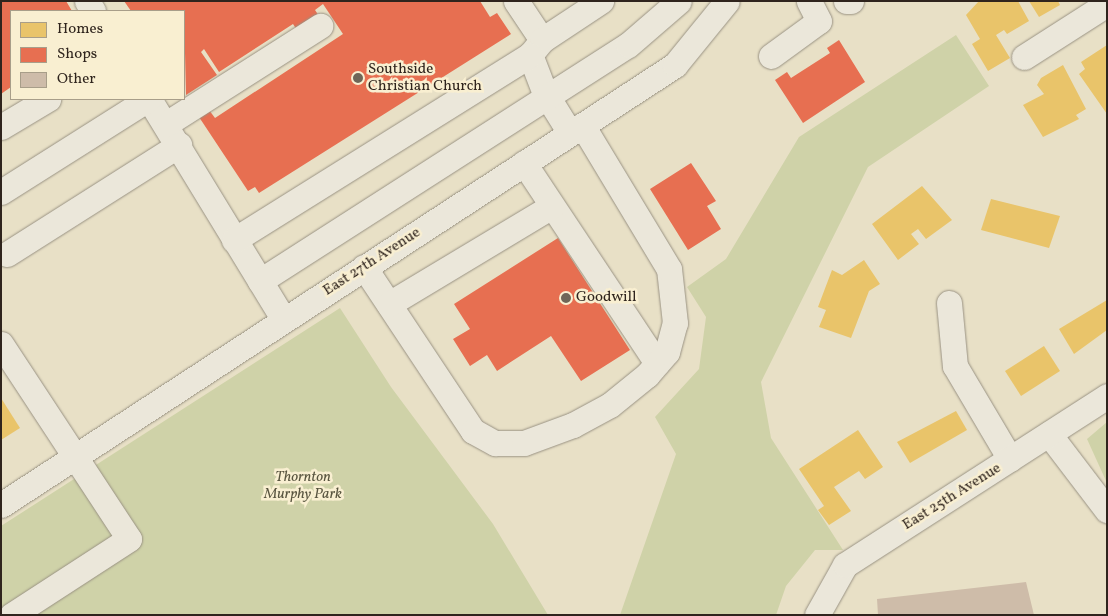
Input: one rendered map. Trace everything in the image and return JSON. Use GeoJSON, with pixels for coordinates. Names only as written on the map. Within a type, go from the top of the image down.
{"type":"FeatureCollection","features":[{"type":"Feature","properties":{"kind":"street"},"geometry":{"type":"LineString","coordinates":[[364,267],[473,431],[495,443],[524,442],[573,425],[610,405],[667,352],[675,322],[669,269],[576,129],[547,96],[536,48],[516,1]]}},
{"type":"Feature","properties":{"kind":"street"},"geometry":{"type":"LineString","coordinates":[[234,240],[536,48],[600,1]]}},
{"type":"Feature","properties":{"kind":"street"},"geometry":{"type":"LineString","coordinates":[[260,281],[628,45],[679,1]]}},
{"type":"Feature","properties":{"kind":"street"},"geometry":{"type":"LineString","coordinates":[[694,1],[720,10]]}},
{"type":"Feature","properties":{"kind":"street"},"geometry":{"type":"LineString","coordinates":[[771,56],[819,22],[809,1]]}},
{"type":"Feature","properties":{"kind":"street"},"geometry":{"type":"LineString","coordinates":[[846,1],[851,1]]}},
{"type":"Feature","properties":{"kind":"street"},"geometry":{"type":"LineString","coordinates":[[1024,57],[1107,4]]}},
{"type":"Feature","properties":{"kind":"street","name":"East 27th Avenue"},"geometry":{"type":"LineString","coordinates":[[1,505],[675,65],[720,10]]}},
{"type":"Feature","properties":{"kind":"street"},"geometry":{"type":"LineString","coordinates":[[166,124],[320,26]]}},
{"type":"Feature","properties":{"kind":"street"},"geometry":{"type":"LineString","coordinates":[[1,127],[46,100]]}},
{"type":"Feature","properties":{"kind":"street"},"geometry":{"type":"LineString","coordinates":[[1,192],[147,100]]}},
{"type":"Feature","properties":{"kind":"street"},"geometry":{"type":"LineString","coordinates":[[150,100],[179,145],[234,240],[284,320]]}},
{"type":"Feature","properties":{"kind":"street"},"geometry":{"type":"LineString","coordinates":[[3,252],[179,145]]}},
{"type":"Feature","properties":{"kind":"street"},"geometry":{"type":"LineString","coordinates":[[524,163],[657,363]]}},
{"type":"Feature","properties":{"kind":"street"},"geometry":{"type":"LineString","coordinates":[[389,304],[552,206]]}},
{"type":"Feature","properties":{"kind":"street"},"geometry":{"type":"LineString","coordinates":[[949,303],[955,366],[1010,460]]}},
{"type":"Feature","properties":{"kind":"street"},"geometry":{"type":"LineString","coordinates":[[1,344],[129,539],[12,615]]}},
{"type":"Feature","properties":{"kind":"street","name":"East 25th Avenue"},"geometry":{"type":"LineString","coordinates":[[817,615],[845,565],[1107,396]]}},
{"type":"Feature","properties":{"kind":"street"},"geometry":{"type":"LineString","coordinates":[[1050,434],[1107,510]]}},
{"type":"Feature","properties":{"kind":"green space"},"geometry":{"type":"Polygon","coordinates":[[[956,35],[989,86],[868,167],[761,382],[771,438],[843,550],[815,550],[786,586],[776,615],[620,615],[676,454],[655,417],[699,369],[706,317],[687,287],[726,259],[799,137],[956,35]]]}},
{"type":"Feature","properties":{"kind":"green space","name":"Thornton Murphy Park"},"geometry":{"type":"Polygon","coordinates":[[[340,308],[391,387],[493,524],[548,615],[1,615],[1,526],[340,308]]]}},
{"type":"Feature","properties":{"kind":"green space"},"geometry":{"type":"Polygon","coordinates":[[[1107,422],[1107,483],[1087,439],[1107,422]]]}},
{"type":"Feature","properties":{"kind":"building: Homes"},"geometry":{"type":"Polygon","coordinates":[[[979,1],[1018,1],[1029,21],[1007,34],[1004,30],[996,35],[1010,58],[988,71],[972,44],[980,39],[966,15],[979,1]]]}},
{"type":"Feature","properties":{"kind":"building: Homes"},"geometry":{"type":"Polygon","coordinates":[[[1029,1],[1058,1],[1060,5],[1039,17],[1029,1]]]}},
{"type":"Feature","properties":{"kind":"building: Homes"},"geometry":{"type":"Polygon","coordinates":[[[1107,45],[1107,114],[1079,74],[1085,69],[1081,62],[1107,45]]]}},
{"type":"Feature","properties":{"kind":"building: Homes"},"geometry":{"type":"Polygon","coordinates":[[[1063,65],[1086,109],[1076,115],[1079,119],[1043,137],[1023,105],[1044,94],[1037,85],[1041,78],[1063,65]]]}},
{"type":"Feature","properties":{"kind":"building: Homes"},"geometry":{"type":"Polygon","coordinates":[[[922,186],[952,220],[926,239],[918,229],[911,234],[919,244],[898,260],[872,224],[922,186]]]}},
{"type":"Feature","properties":{"kind":"building: Homes"},"geometry":{"type":"Polygon","coordinates":[[[991,199],[1060,216],[1049,248],[981,230],[991,199]]]}},
{"type":"Feature","properties":{"kind":"building: Homes"},"geometry":{"type":"Polygon","coordinates":[[[864,260],[880,284],[869,291],[851,338],[819,327],[826,310],[818,307],[832,270],[842,275],[864,260]]]}},
{"type":"Feature","properties":{"kind":"building: Homes"},"geometry":{"type":"Polygon","coordinates":[[[1107,300],[1107,330],[1074,354],[1059,329],[1107,300]]]}},
{"type":"Feature","properties":{"kind":"building: Homes"},"geometry":{"type":"Polygon","coordinates":[[[1044,346],[1060,371],[1021,396],[1005,371],[1044,346]]]}},
{"type":"Feature","properties":{"kind":"building: Homes"},"geometry":{"type":"Polygon","coordinates":[[[1,398],[20,428],[1,440],[1,398]]]}},
{"type":"Feature","properties":{"kind":"building: Homes"},"geometry":{"type":"Polygon","coordinates":[[[956,411],[967,430],[910,463],[897,442],[956,411]]]}},
{"type":"Feature","properties":{"kind":"building: Homes"},"geometry":{"type":"Polygon","coordinates":[[[858,430],[883,467],[865,479],[859,471],[834,487],[851,511],[829,525],[818,510],[824,506],[799,469],[858,430]]]}},
{"type":"Feature","properties":{"kind":"building: Shops"},"geometry":{"type":"Polygon","coordinates":[[[1,1],[66,1],[71,10],[10,10],[10,88],[1,94],[1,1]]]}},
{"type":"Feature","properties":{"kind":"building: Shops"},"geometry":{"type":"Polygon","coordinates":[[[124,1],[480,1],[490,17],[497,13],[511,34],[259,193],[255,187],[248,191],[199,117],[209,110],[215,118],[343,34],[323,4],[315,10],[319,16],[297,30],[293,24],[219,72],[204,49],[201,52],[217,75],[186,95],[185,10],[130,10],[124,1]]]}},
{"type":"Feature","properties":{"kind":"building: Shops"},"geometry":{"type":"Polygon","coordinates":[[[839,40],[865,82],[803,123],[775,80],[787,72],[791,78],[830,53],[827,48],[839,40]]]}},
{"type":"Feature","properties":{"kind":"building: Shops"},"geometry":{"type":"Polygon","coordinates":[[[691,163],[716,201],[707,206],[721,229],[688,250],[650,189],[691,163]]]}},
{"type":"Feature","properties":{"kind":"building: Shops"},"geometry":{"type":"Polygon","coordinates":[[[558,238],[630,350],[581,381],[551,336],[497,371],[487,355],[470,366],[453,339],[470,329],[454,304],[558,238]]]}},
{"type":"Feature","properties":{"kind":"building: Other"},"geometry":{"type":"Polygon","coordinates":[[[1026,582],[1034,615],[878,615],[877,599],[1026,582]]]}},
{"type":"Feature","properties":{"kind":"place","name":"Southside Christian Church"},"geometry":{"type":"Point","coordinates":[358,78]}},
{"type":"Feature","properties":{"kind":"place","name":"Goodwill"},"geometry":{"type":"Point","coordinates":[566,298]}}]}
